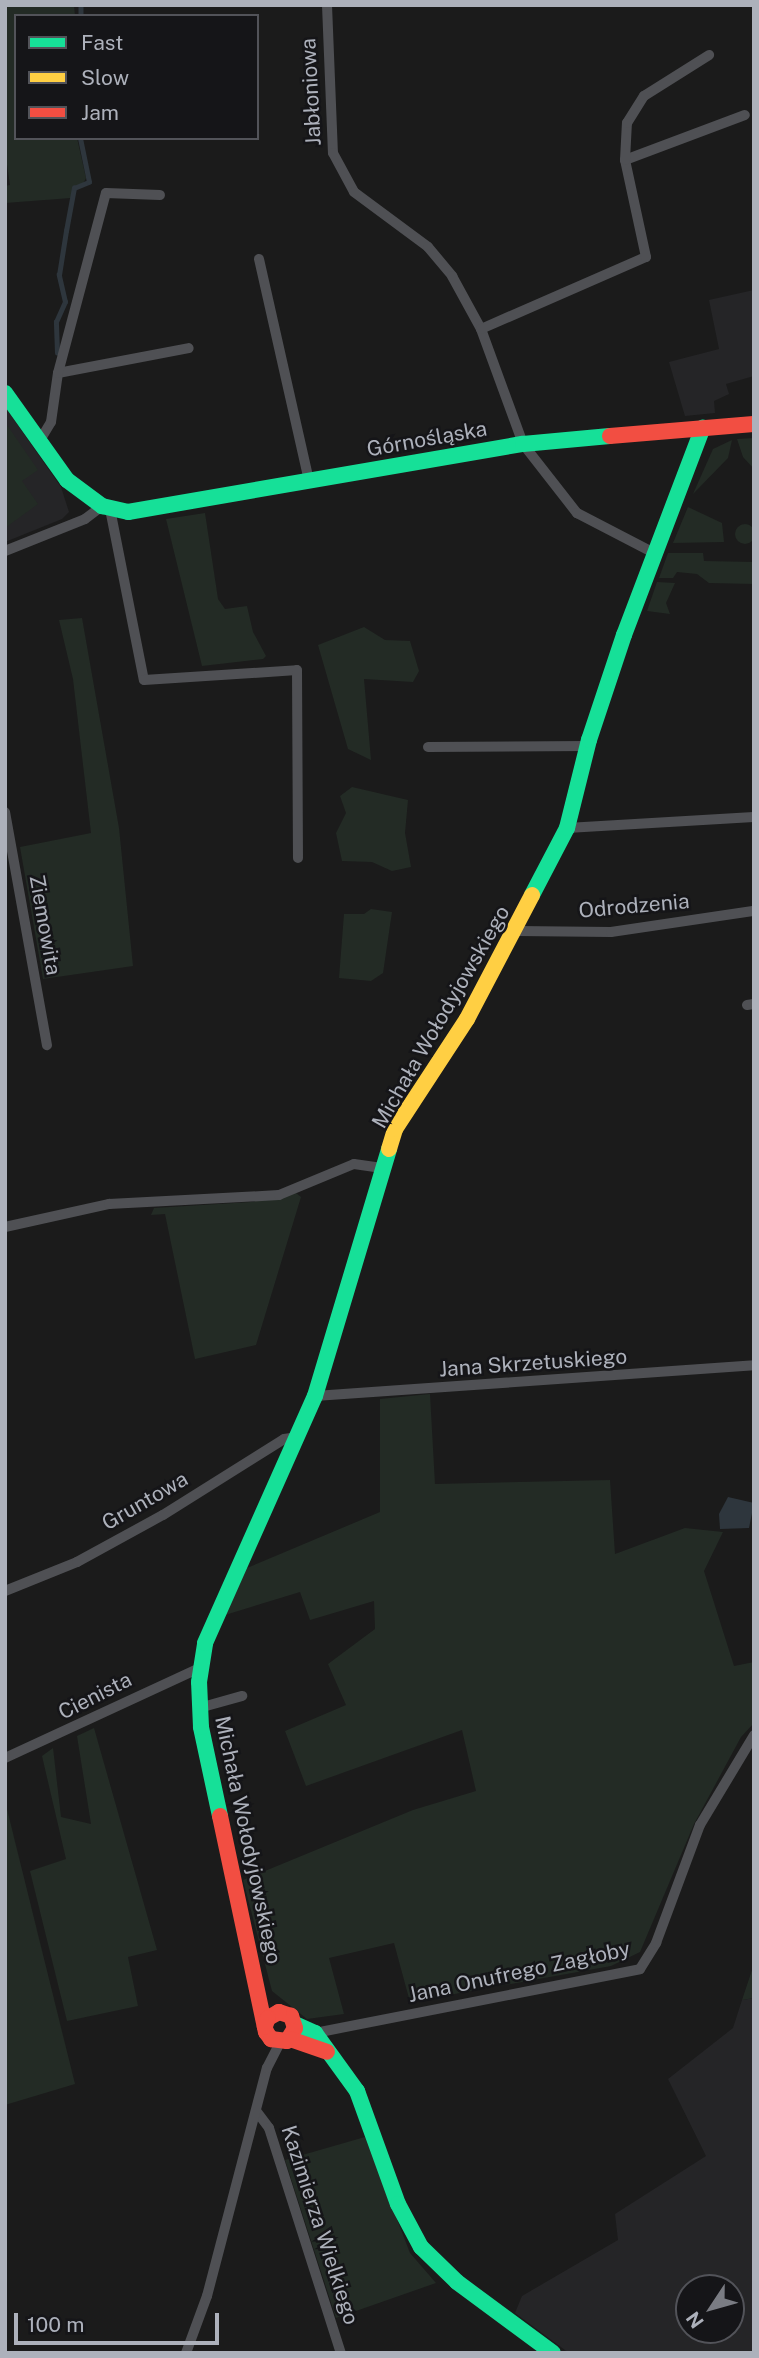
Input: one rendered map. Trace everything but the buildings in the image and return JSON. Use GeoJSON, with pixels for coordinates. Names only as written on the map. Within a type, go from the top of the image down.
{"type":"FeatureCollection","features":[{"type":"Feature","properties":{"kind":"street","name":"Jabłoniowa"},"geometry":{"type":"LineString","coordinates":[[327,5],[333,153],[354,192],[428,247],[452,275],[481,329],[523,444],[577,513],[656,554]]}},
{"type":"Feature","properties":{"kind":"street"},"geometry":{"type":"LineString","coordinates":[[481,329],[646,257],[625,160],[627,123],[644,96],[709,55]]}},
{"type":"Feature","properties":{"kind":"street"},"geometry":{"type":"LineString","coordinates":[[625,160],[745,115]]}},
{"type":"Feature","properties":{"kind":"street"},"geometry":{"type":"LineString","coordinates":[[39,442],[51,422],[58,373],[106,193],[160,195]]}},
{"type":"Feature","properties":{"kind":"street"},"geometry":{"type":"LineString","coordinates":[[260,259],[309,480]]}},
{"type":"Feature","properties":{"kind":"street"},"geometry":{"type":"LineString","coordinates":[[58,373],[189,348]]}},
{"type":"Feature","properties":{"kind":"street"},"geometry":{"type":"LineString","coordinates":[[5,393],[67,480],[106,508],[144,680],[297,670],[298,858]]}},
{"type":"Feature","properties":{"kind":"street","name":"Górnośląska"},"geometry":{"type":"LineString","coordinates":[[106,508],[153,509],[523,444],[754,424]]}},
{"type":"Feature","properties":{"kind":"street","name":"Michała Wołodyjowskiego"},"geometry":{"type":"LineString","coordinates":[[266,2029],[199,1708],[200,1668],[212,1620],[315,1396],[395,1129],[467,1019],[517,931],[567,828],[587,746],[703,427]]}},
{"type":"Feature","properties":{"kind":"street"},"geometry":{"type":"LineString","coordinates":[[5,551],[106,508]]}},
{"type":"Feature","properties":{"kind":"street"},"geometry":{"type":"LineString","coordinates":[[428,747],[587,746]]}},
{"type":"Feature","properties":{"kind":"street","name":"Ziemowita"},"geometry":{"type":"LineString","coordinates":[[5,812],[47,1045]]}},
{"type":"Feature","properties":{"kind":"street"},"geometry":{"type":"LineString","coordinates":[[567,828],[754,817]]}},
{"type":"Feature","properties":{"kind":"street","name":"Odrodzenia"},"geometry":{"type":"LineString","coordinates":[[517,931],[611,932],[754,911]]}},
{"type":"Feature","properties":{"kind":"street"},"geometry":{"type":"LineString","coordinates":[[5,1227],[109,1204],[279,1195],[354,1164],[384,1168]]}},
{"type":"Feature","properties":{"kind":"street","name":"Jana Skrzetuskiego"},"geometry":{"type":"LineString","coordinates":[[315,1396],[754,1365]]}},
{"type":"Feature","properties":{"kind":"street","name":"Gruntowa"},"geometry":{"type":"LineString","coordinates":[[5,1591],[77,1562],[163,1515],[286,1438],[298,1437]]}},
{"type":"Feature","properties":{"kind":"street","name":"Cienista"},"geometry":{"type":"LineString","coordinates":[[5,1758],[200,1668]]}},
{"type":"Feature","properties":{"kind":"street","name":"Michała Wołodyjowskiego"},"geometry":{"type":"LineString","coordinates":[[199,1708],[242,1696]]}},
{"type":"Feature","properties":{"kind":"street","name":"Jana Onufrego Zagłoby"},"geometry":{"type":"LineString","coordinates":[[315,2033],[640,1969],[656,1943],[700,1825],[754,1735]]}},
{"type":"Feature","properties":{"kind":"street","name":"Michała Wołodyjowskiego"},"geometry":{"type":"LineString","coordinates":[[256,1980],[279,2012],[288,2014],[288,2035]]}},
{"type":"Feature","properties":{"kind":"street"},"geometry":{"type":"LineString","coordinates":[[186,2353],[203,2309],[257,2112],[267,2068],[266,2029],[271,2015],[279,2012]]}},
{"type":"Feature","properties":{"kind":"street"},"geometry":{"type":"LineString","coordinates":[[266,2029],[288,2035],[327,2052]]}},
{"type":"Feature","properties":{"kind":"street"},"geometry":{"type":"LineString","coordinates":[[288,2035],[315,2033],[362,2101],[398,2204],[421,2248],[457,2282],[553,2353]]}},
{"type":"Feature","properties":{"kind":"street"},"geometry":{"type":"LineString","coordinates":[[267,2068],[288,2035]]}},
{"type":"Feature","properties":{"kind":"street","name":"Kazimierza Wielkiego"},"geometry":{"type":"LineString","coordinates":[[257,2112],[269,2127],[341,2353]]}},
{"type":"Feature","properties":{"kind":"shaded area"},"geometry":{"type":"Polygon","coordinates":[[[5,5],[74,5],[75,14],[14,14],[14,140],[77,140],[86,178],[83,184],[73,186],[71,198],[5,203],[5,186],[10,185],[5,151],[5,5]]]}},
{"type":"Feature","properties":{"kind":"shaded area"},"geometry":{"type":"Polygon","coordinates":[[[754,290],[754,376],[726,384],[729,394],[714,401],[715,413],[685,416],[669,362],[719,349],[709,300],[754,290]]]}},
{"type":"Feature","properties":{"kind":"shaded area"},"geometry":{"type":"Polygon","coordinates":[[[5,407],[61,487],[69,512],[62,519],[5,542],[5,407]]]}},
{"type":"Feature","properties":{"kind":"shaded area"},"geometry":{"type":"Polygon","coordinates":[[[5,422],[38,470],[22,481],[38,504],[5,528],[5,422]]]}},
{"type":"Feature","properties":{"kind":"shaded area"},"geometry":{"type":"Polygon","coordinates":[[[754,438],[754,469],[743,457],[737,439],[754,438]]]}},
{"type":"Feature","properties":{"kind":"shaded area"},"geometry":{"type":"Polygon","coordinates":[[[732,440],[728,458],[693,494],[713,449],[732,440]]]}},
{"type":"Feature","properties":{"kind":"shaded area"},"geometry":{"type":"Polygon","coordinates":[[[688,507],[722,523],[724,542],[673,543],[688,507]]]}},
{"type":"Feature","properties":{"kind":"shaded area"},"geometry":{"type":"Polygon","coordinates":[[[205,513],[218,599],[225,609],[247,606],[253,632],[266,656],[263,659],[202,666],[166,519],[205,513]]]}},
{"type":"Feature","properties":{"kind":"shaded area"},"geometry":{"type":"Polygon","coordinates":[[[745,524],[752,527],[755,534],[752,541],[745,544],[738,541],[735,534],[738,527],[745,524]]]}},
{"type":"Feature","properties":{"kind":"shaded area"},"geometry":{"type":"Polygon","coordinates":[[[668,553],[703,553],[704,561],[754,562],[754,584],[709,583],[697,574],[677,572],[673,578],[659,578],[668,553]]]}},
{"type":"Feature","properties":{"kind":"shaded area"},"geometry":{"type":"Polygon","coordinates":[[[657,582],[675,583],[666,603],[670,614],[647,611],[657,582]]]}},
{"type":"Feature","properties":{"kind":"shaded area"},"geometry":{"type":"Polygon","coordinates":[[[82,618],[119,828],[133,966],[43,979],[20,847],[91,833],[73,679],[59,620],[82,618]]]}},
{"type":"Feature","properties":{"kind":"shaded area"},"geometry":{"type":"Polygon","coordinates":[[[364,627],[385,640],[410,641],[419,671],[413,682],[364,679],[371,760],[348,749],[318,645],[364,627]]]}},
{"type":"Feature","properties":{"kind":"shaded area"},"geometry":{"type":"Polygon","coordinates":[[[352,787],[408,800],[405,833],[411,867],[392,871],[372,862],[342,861],[336,833],[346,813],[340,796],[352,787]]]}},
{"type":"Feature","properties":{"kind":"shaded area"},"geometry":{"type":"Polygon","coordinates":[[[371,909],[392,912],[383,973],[371,981],[339,978],[344,914],[364,914],[371,909]]]}},
{"type":"Feature","properties":{"kind":"shaded area"},"geometry":{"type":"Polygon","coordinates":[[[296,1193],[301,1197],[256,1345],[195,1359],[165,1214],[151,1215],[154,1208],[251,1202],[296,1193]]]}},
{"type":"Feature","properties":{"kind":"shaded area"},"geometry":{"type":"Polygon","coordinates":[[[430,1394],[435,1484],[610,1480],[615,1554],[685,1528],[723,1532],[704,1571],[734,1666],[754,1662],[754,1723],[741,1737],[694,1824],[640,1952],[611,1966],[410,2002],[394,1943],[329,1958],[344,2014],[307,2019],[272,1991],[243,1880],[413,1810],[476,1791],[462,1730],[306,1786],[285,1731],[346,1705],[328,1664],[375,1629],[374,1601],[310,1620],[300,1592],[225,1615],[247,1568],[380,1512],[380,1399],[430,1394]]]}},
{"type":"Feature","properties":{"kind":"shaded area"},"geometry":{"type":"Polygon","coordinates":[[[728,1497],[754,1503],[749,1528],[720,1529],[719,1514],[728,1497]]]}},
{"type":"Feature","properties":{"kind":"shaded area"},"geometry":{"type":"Polygon","coordinates":[[[94,1728],[157,1950],[128,1957],[138,2006],[67,2021],[30,1871],[66,1859],[42,1756],[53,1748],[61,1817],[91,1824],[77,1736],[94,1728]]]}},
{"type":"Feature","properties":{"kind":"shaded area"},"geometry":{"type":"Polygon","coordinates":[[[5,1801],[75,2084],[5,2105],[5,1801]]]}},
{"type":"Feature","properties":{"kind":"shaded area"},"geometry":{"type":"Polygon","coordinates":[[[754,1964],[754,1998],[742,2000],[754,1964]]]}},
{"type":"Feature","properties":{"kind":"shaded area"},"geometry":{"type":"Polygon","coordinates":[[[754,1998],[754,2353],[569,2353],[515,2313],[522,2296],[618,2240],[615,2214],[706,2156],[668,2079],[733,2028],[742,2000],[754,1998]]]}},
{"type":"Feature","properties":{"kind":"shaded area"},"geometry":{"type":"Polygon","coordinates":[[[365,2137],[410,2253],[436,2283],[336,2318],[285,2160],[365,2137]]]}},
{"type":"Feature","properties":{"kind":"waterway"},"geometry":{"type":"LineString","coordinates":[[81,5],[81,14]]}},
{"type":"Feature","properties":{"kind":"waterway"},"geometry":{"type":"LineString","coordinates":[[57,353],[56,322],[65,302],[59,275],[74,188],[89,182],[80,140]]}},
{"type":"Feature","properties":{"kind":"traffic: fast"},"geometry":{"type":"LineString","coordinates":[[5,393],[67,480],[102,506],[128,512],[523,444],[610,436]]}},
{"type":"Feature","properties":{"kind":"traffic: fast"},"geometry":{"type":"LineString","coordinates":[[532,895],[567,828],[589,740],[624,635],[703,427]]}},
{"type":"Feature","properties":{"kind":"traffic: fast"},"geometry":{"type":"LineString","coordinates":[[220,1816],[201,1727],[199,1682],[205,1643],[315,1396],[389,1149]]}},
{"type":"Feature","properties":{"kind":"traffic: fast"},"geometry":{"type":"LineString","coordinates":[[295,2024],[315,2033],[357,2091],[398,2204],[421,2247],[457,2282],[553,2353]]}},
{"type":"Feature","properties":{"kind":"traffic: slow"},"geometry":{"type":"LineString","coordinates":[[389,1149],[395,1129],[467,1019],[532,895]]}},
{"type":"Feature","properties":{"kind":"traffic: jam"},"geometry":{"type":"LineString","coordinates":[[610,436],[754,424]]}},
{"type":"Feature","properties":{"kind":"traffic: jam"},"geometry":{"type":"LineString","coordinates":[[220,1816],[266,2032],[271,2039],[287,2041],[295,2028],[291,2016],[279,2012],[268,2018],[265,2026]]}},
{"type":"Feature","properties":{"kind":"traffic: jam"},"geometry":{"type":"LineString","coordinates":[[290,2039],[327,2052]]}}]}
